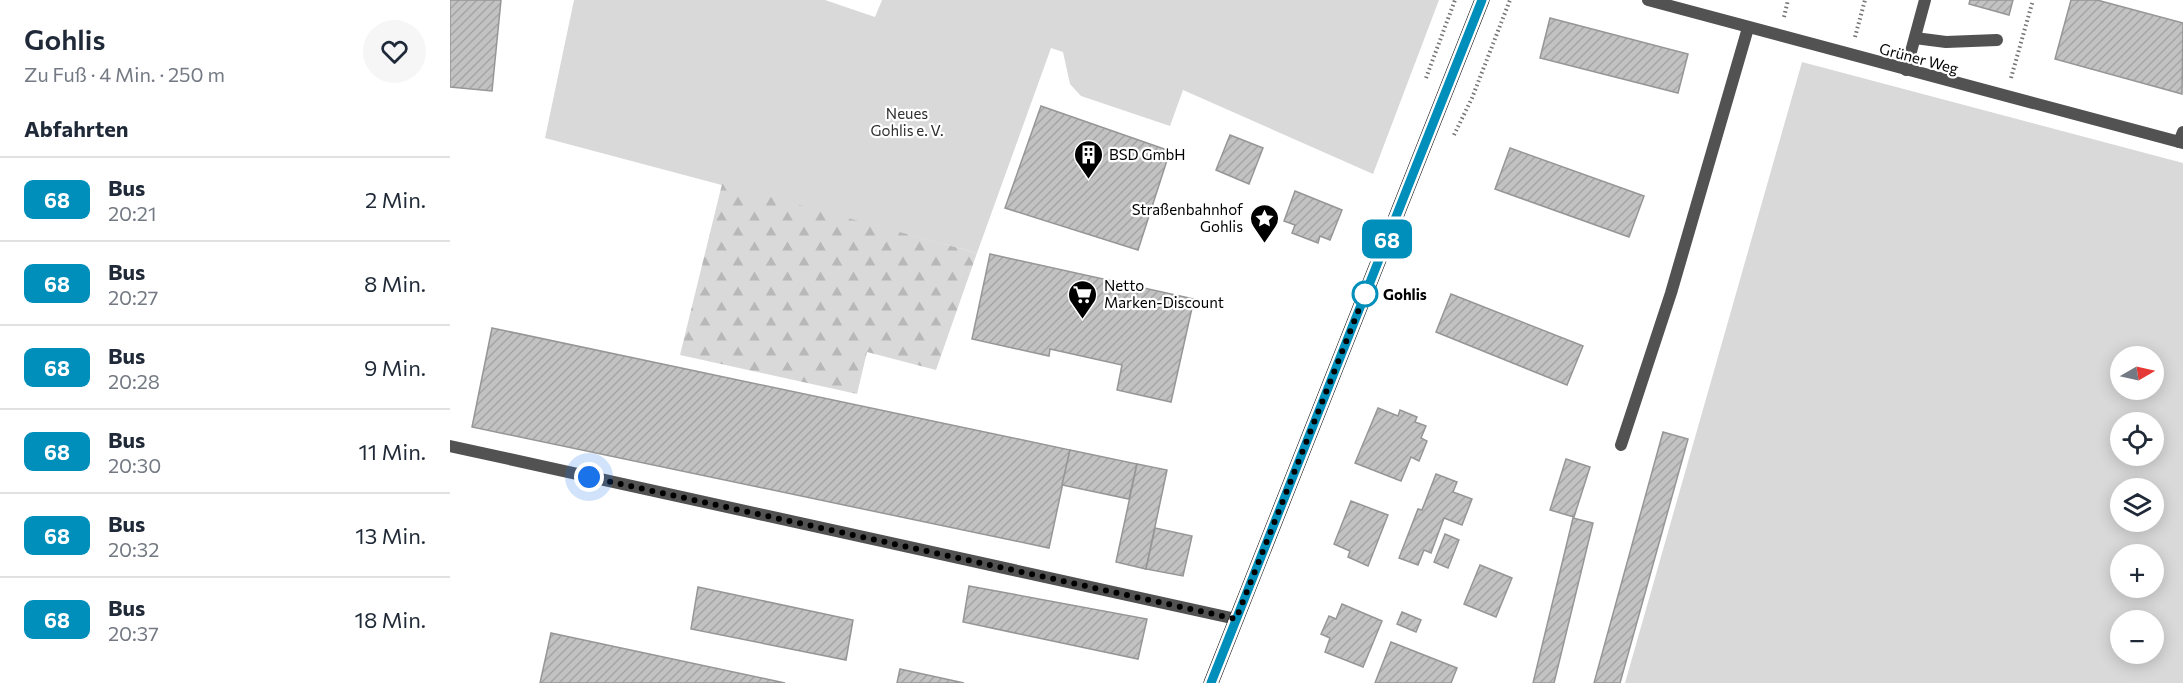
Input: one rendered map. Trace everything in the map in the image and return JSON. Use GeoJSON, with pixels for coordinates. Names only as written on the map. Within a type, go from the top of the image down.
{"type":"FeatureCollection","features":[{"type":"Feature","properties":{"kind":"main road"},"geometry":{"type":"LineString","coordinates":[[1211,683],[1482,0]]}},
{"type":"Feature","properties":{"kind":"street","name":"Grüner Weg"},"geometry":{"type":"LineString","coordinates":[[1648,0],[1906,70],[2182,139]]}},
{"type":"Feature","properties":{"kind":"street"},"geometry":{"type":"LineString","coordinates":[[1906,70],[1925,0]]}},
{"type":"Feature","properties":{"kind":"street"},"geometry":{"type":"LineString","coordinates":[[1621,445],[1671,293],[1748,28]]}},
{"type":"Feature","properties":{"kind":"street"},"geometry":{"type":"LineString","coordinates":[[1915,38],[1947,42],[1997,40]]}},
{"type":"Feature","properties":{"kind":"street"},"geometry":{"type":"LineString","coordinates":[[450,446],[1236,619]]}},
{"type":"Feature","properties":{"kind":"path"},"geometry":{"type":"LineString","coordinates":[[1850,55],[1865,0]]}},
{"type":"Feature","properties":{"kind":"path"},"geometry":{"type":"LineString","coordinates":[[2006,96],[2033,0]]}},
{"type":"Feature","properties":{"kind":"green space","name":"Neues Gohlis e. V."},"geometry":{"type":"Polygon","coordinates":[[[574,0],[825,0],[875,17],[882,0],[1439,0],[1373,174],[1183,90],[1170,126],[1081,96],[1070,84],[1063,52],[1051,48],[977,253],[545,138],[574,0]]]}},
{"type":"Feature","properties":{"kind":"green space"},"geometry":{"type":"Polygon","coordinates":[[[1802,62],[2183,163],[2183,683],[1625,683],[1802,62]]]}},
{"type":"Feature","properties":{"kind":"green space"},"geometry":{"type":"Polygon","coordinates":[[[722,184],[977,253],[936,370],[867,352],[857,394],[680,355],[722,184]]]}},
{"type":"Feature","properties":{"kind":"building"},"geometry":{"type":"Polygon","coordinates":[[[450,0],[501,0],[492,91],[450,87],[450,0]]]}},
{"type":"Feature","properties":{"kind":"building"},"geometry":{"type":"Polygon","coordinates":[[[1970,0],[2013,0],[2009,15],[1969,4],[1970,0]]]}},
{"type":"Feature","properties":{"kind":"building"},"geometry":{"type":"Polygon","coordinates":[[[2071,0],[2097,0],[2183,23],[2182,94],[2055,59],[2071,0]]]}},
{"type":"Feature","properties":{"kind":"building"},"geometry":{"type":"Polygon","coordinates":[[[1550,18],[1688,54],[1678,93],[1540,58],[1550,18]]]}},
{"type":"Feature","properties":{"kind":"building","name":"BSD GmbH"},"geometry":{"type":"Polygon","coordinates":[[[1041,106],[1170,151],[1138,250],[1005,208],[1041,106]]]}},
{"type":"Feature","properties":{"kind":"building"},"geometry":{"type":"Polygon","coordinates":[[[1230,135],[1263,148],[1249,184],[1216,170],[1230,135]]]}},
{"type":"Feature","properties":{"kind":"building"},"geometry":{"type":"Polygon","coordinates":[[[1510,148],[1644,196],[1629,237],[1495,189],[1510,148]]]}},
{"type":"Feature","properties":{"kind":"building"},"geometry":{"type":"Polygon","coordinates":[[[1295,191],[1342,210],[1330,240],[1320,236],[1318,243],[1292,233],[1295,225],[1284,221],[1295,191]]]}},
{"type":"Feature","properties":{"kind":"building","name":"Netto Marken-Discount"},"geometry":{"type":"Polygon","coordinates":[[[990,254],[1194,299],[1171,402],[1117,390],[1122,365],[1050,349],[1049,356],[972,339],[990,254]]]}},
{"type":"Feature","properties":{"kind":"building"},"geometry":{"type":"Polygon","coordinates":[[[1451,294],[1583,346],[1567,385],[1436,332],[1451,294]]]}},
{"type":"Feature","properties":{"kind":"building"},"geometry":{"type":"Polygon","coordinates":[[[492,328],[1070,450],[1049,548],[472,427],[492,328]]]}},
{"type":"Feature","properties":{"kind":"building"},"geometry":{"type":"Polygon","coordinates":[[[1378,408],[1398,416],[1400,410],[1417,417],[1415,422],[1426,426],[1421,438],[1427,441],[1419,461],[1411,457],[1401,481],[1355,463],[1378,408]]]}},
{"type":"Feature","properties":{"kind":"building"},"geometry":{"type":"Polygon","coordinates":[[[1663,432],[1688,439],[1620,683],[1594,683],[1663,432]]]}},
{"type":"Feature","properties":{"kind":"building"},"geometry":{"type":"Polygon","coordinates":[[[1070,450],[1137,464],[1129,499],[1062,485],[1070,450]]]}},
{"type":"Feature","properties":{"kind":"building"},"geometry":{"type":"Polygon","coordinates":[[[1566,459],[1590,467],[1574,517],[1550,510],[1566,459]]]}},
{"type":"Feature","properties":{"kind":"building"},"geometry":{"type":"Polygon","coordinates":[[[1137,464],[1167,470],[1146,569],[1116,562],[1137,464]]]}},
{"type":"Feature","properties":{"kind":"building"},"geometry":{"type":"Polygon","coordinates":[[[1436,474],[1457,482],[1453,492],[1472,499],[1462,525],[1444,518],[1431,553],[1424,550],[1418,565],[1399,558],[1418,509],[1422,510],[1436,474]]]}},
{"type":"Feature","properties":{"kind":"building"},"geometry":{"type":"Polygon","coordinates":[[[1351,501],[1388,515],[1368,566],[1348,557],[1350,551],[1334,544],[1351,501]]]}},
{"type":"Feature","properties":{"kind":"building"},"geometry":{"type":"Polygon","coordinates":[[[1573,518],[1593,523],[1554,683],[1533,683],[1573,518]]]}},
{"type":"Feature","properties":{"kind":"building"},"geometry":{"type":"Polygon","coordinates":[[[1155,528],[1192,536],[1183,576],[1146,569],[1155,528]]]}},
{"type":"Feature","properties":{"kind":"building"},"geometry":{"type":"Polygon","coordinates":[[[1445,534],[1459,540],[1448,568],[1434,562],[1445,534]]]}},
{"type":"Feature","properties":{"kind":"building"},"geometry":{"type":"Polygon","coordinates":[[[1480,565],[1512,578],[1496,617],[1464,604],[1480,565]]]}},
{"type":"Feature","properties":{"kind":"building"},"geometry":{"type":"Polygon","coordinates":[[[969,586],[1147,619],[1138,659],[963,622],[969,586]]]}},
{"type":"Feature","properties":{"kind":"building"},"geometry":{"type":"Polygon","coordinates":[[[698,587],[853,620],[846,660],[691,629],[698,587]]]}},
{"type":"Feature","properties":{"kind":"building"},"geometry":{"type":"Polygon","coordinates":[[[1342,604],[1382,621],[1363,667],[1325,652],[1330,638],[1321,634],[1329,616],[1336,619],[1342,604]]]}},
{"type":"Feature","properties":{"kind":"building"},"geometry":{"type":"Polygon","coordinates":[[[1402,612],[1421,620],[1416,632],[1397,624],[1402,612]]]}},
{"type":"Feature","properties":{"kind":"building"},"geometry":{"type":"Polygon","coordinates":[[[551,633],[785,683],[540,683],[551,633]]]}},
{"type":"Feature","properties":{"kind":"building"},"geometry":{"type":"Polygon","coordinates":[[[1391,642],[1457,668],[1451,683],[1375,683],[1391,642]]]}},
{"type":"Feature","properties":{"kind":"building"},"geometry":{"type":"Polygon","coordinates":[[[900,669],[964,683],[897,683],[900,669]]]}},
{"type":"Feature","properties":{"kind":"bus line","name":"68"},"geometry":{"type":"LineString","coordinates":[[1211,683],[1482,0]]}},
{"type":"Feature","properties":{"kind":"place","name":"BSD GmbH"},"geometry":{"type":"Point","coordinates":[1088,180]}},
{"type":"Feature","properties":{"kind":"place","name":"Straßenbahnhof Gohlis"},"geometry":{"type":"Point","coordinates":[1264,244]}},
{"type":"Feature","properties":{"kind":"place","name":"Gohlis"},"geometry":{"type":"Point","coordinates":[1365,294]}},
{"type":"Feature","properties":{"kind":"place","name":"Netto Marken-Discount"},"geometry":{"type":"Point","coordinates":[1083,320]}},
{"type":"Feature","properties":{"kind":"route"},"geometry":{"type":"LineString","coordinates":[[589,477],[1236,619],[1365,294]]}}]}
